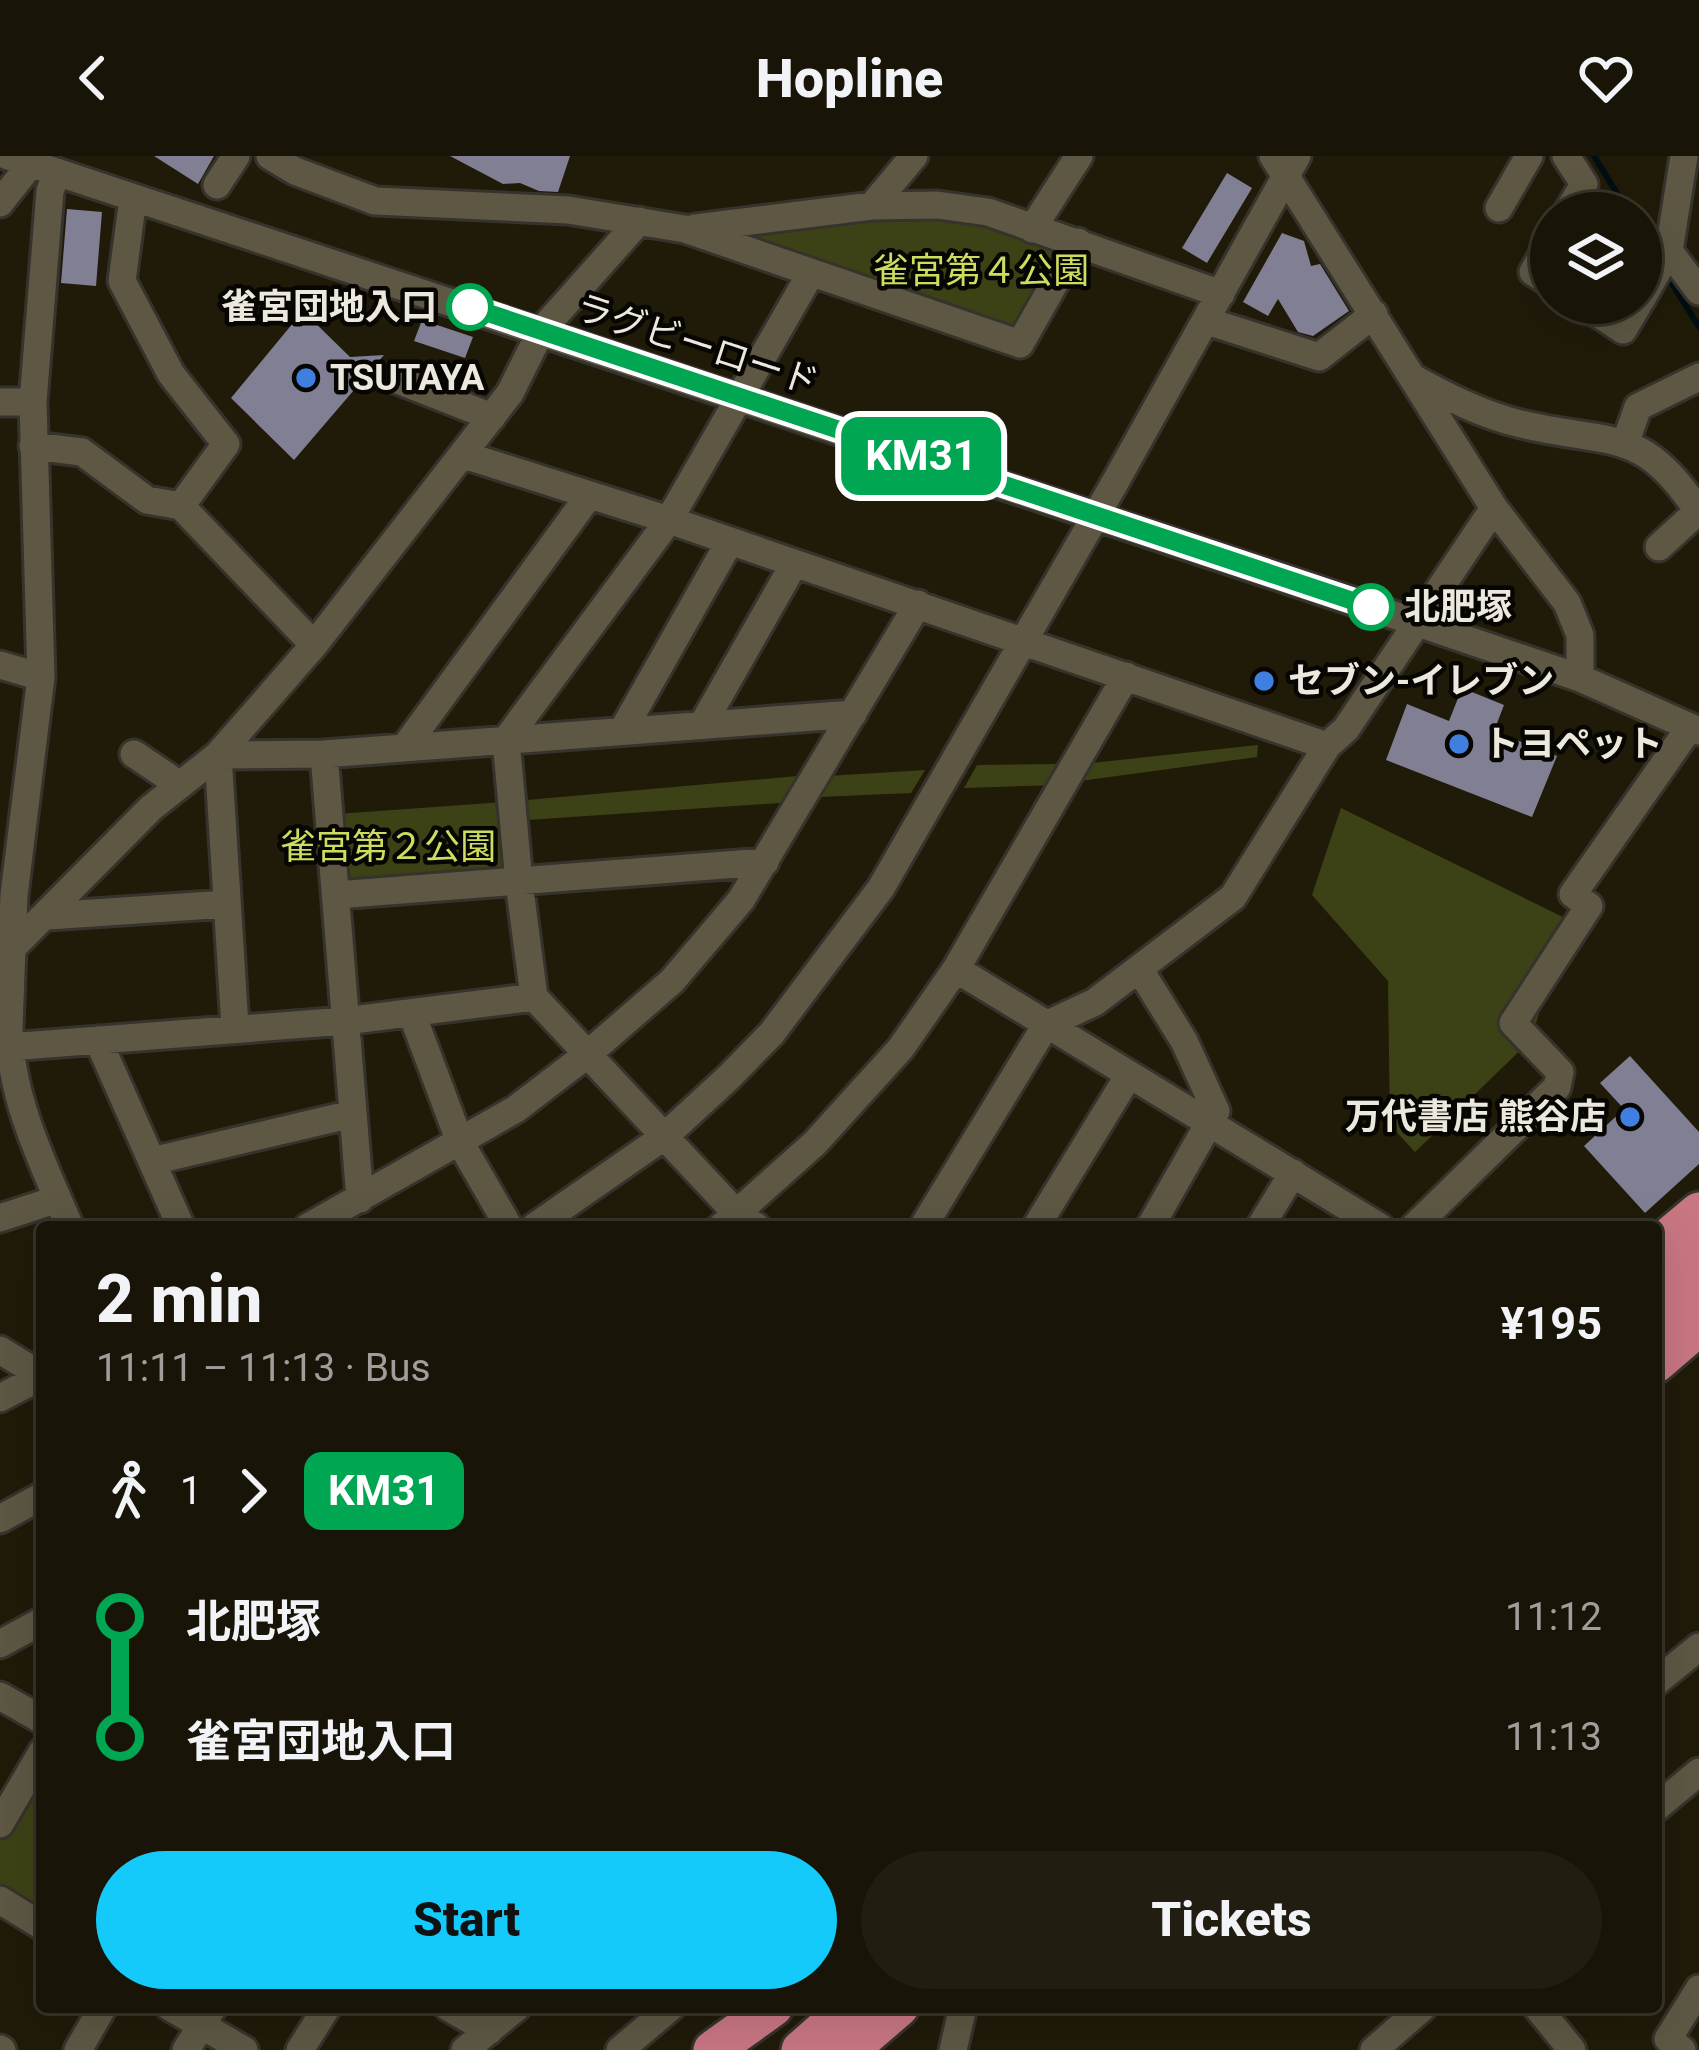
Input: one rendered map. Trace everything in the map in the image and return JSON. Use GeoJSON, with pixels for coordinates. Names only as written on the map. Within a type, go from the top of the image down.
{"type":"FeatureCollection","features":[{"type":"Feature","properties":{"kind":"highway"},"geometry":{"type":"LineString","coordinates":[[1662,1243],[1699,1212]]}},
{"type":"Feature","properties":{"kind":"highway"},"geometry":{"type":"LineString","coordinates":[[1662,1284],[1699,1251]]}},
{"type":"Feature","properties":{"kind":"highway"},"geometry":{"type":"LineString","coordinates":[[1662,1324],[1699,1290]]}},
{"type":"Feature","properties":{"kind":"highway"},"geometry":{"type":"LineString","coordinates":[[1662,1358],[1699,1326]]}},
{"type":"Feature","properties":{"kind":"highway"},"geometry":{"type":"LineString","coordinates":[[724,2042],[757,2013]]}},
{"type":"Feature","properties":{"kind":"highway"},"geometry":{"type":"LineString","coordinates":[[724,2042],[765,2013]]}},
{"type":"Feature","properties":{"kind":"highway"},"geometry":{"type":"LineString","coordinates":[[801,2050],[843,2013]]}},
{"type":"Feature","properties":{"kind":"highway"},"geometry":{"type":"LineString","coordinates":[[849,2050],[892,2013]]}},
{"type":"Feature","properties":{"kind":"street"},"geometry":{"type":"LineString","coordinates":[[218,185],[236,156]]}},
{"type":"Feature","properties":{"kind":"street"},"geometry":{"type":"LineString","coordinates":[[270,156],[310,178],[375,201],[568,210],[685,229],[1020,344],[1078,242]]}},
{"type":"Feature","properties":{"kind":"street"},"geometry":{"type":"LineString","coordinates":[[872,206],[914,156]]}},
{"type":"Feature","properties":{"kind":"street"},"geometry":{"type":"LineString","coordinates":[[1032,230],[1079,156]]}},
{"type":"Feature","properties":{"kind":"street"},"geometry":{"type":"LineString","coordinates":[[1499,208],[1529,156]]}},
{"type":"Feature","properties":{"kind":"street"},"geometry":{"type":"LineString","coordinates":[[1566,156],[1584,184],[1579,192]]}},
{"type":"Feature","properties":{"kind":"street"},"geometry":{"type":"LineString","coordinates":[[1662,264],[1669,252],[1684,156]]}},
{"type":"Feature","properties":{"kind":"street"},"geometry":{"type":"LineString","coordinates":[[0,203],[34,162],[50,191],[33,402],[41,677],[14,896],[6,1033],[26,1122],[67,1221]]}},
{"type":"Feature","properties":{"kind":"street","name":"ラグビーロード"},"geometry":{"type":"LineString","coordinates":[[34,162],[1580,678],[1695,729]]}},
{"type":"Feature","properties":{"kind":"street"},"geometry":{"type":"LineString","coordinates":[[543,1221],[665,1136],[772,1033],[880,888],[1207,321],[1285,162]]}},
{"type":"Feature","properties":{"kind":"street"},"geometry":{"type":"LineString","coordinates":[[1285,162],[1493,508],[1567,603],[1580,635],[1580,678]]}},
{"type":"Feature","properties":{"kind":"street"},"geometry":{"type":"LineString","coordinates":[[133,198],[122,281],[171,374],[226,444],[181,506]]}},
{"type":"Feature","properties":{"kind":"street"},"geometry":{"type":"LineString","coordinates":[[685,229],[872,206],[937,205],[988,212],[1221,294]]}},
{"type":"Feature","properties":{"kind":"street"},"geometry":{"type":"LineString","coordinates":[[12,949],[106,850],[218,755],[314,645],[492,418],[541,331],[639,221]]}},
{"type":"Feature","properties":{"kind":"street"},"geometry":{"type":"LineString","coordinates":[[1669,252],[1699,291]]}},
{"type":"Feature","properties":{"kind":"street"},"geometry":{"type":"LineString","coordinates":[[737,1221],[534,997],[506,740],[670,520],[812,273]]}},
{"type":"Feature","properties":{"kind":"street"},"geometry":{"type":"LineString","coordinates":[[1207,321],[1319,357],[1374,314]]}},
{"type":"Feature","properties":{"kind":"street"},"geometry":{"type":"LineString","coordinates":[[390,376],[492,418]]}},
{"type":"Feature","properties":{"kind":"street"},"geometry":{"type":"LineString","coordinates":[[1410,376],[1462,405],[1517,423],[1625,442],[1673,476],[1698,512],[1659,547]]}},
{"type":"Feature","properties":{"kind":"street"},"geometry":{"type":"LineString","coordinates":[[1625,442],[1638,407],[1699,377]]}},
{"type":"Feature","properties":{"kind":"street"},"geometry":{"type":"LineString","coordinates":[[0,402],[33,402]]}},
{"type":"Feature","properties":{"kind":"street"},"geometry":{"type":"LineString","coordinates":[[33,446],[82,452],[147,500],[181,506],[314,645]]}},
{"type":"Feature","properties":{"kind":"street"},"geometry":{"type":"LineString","coordinates":[[464,455],[670,520],[1327,746]]}},
{"type":"Feature","properties":{"kind":"street"},"geometry":{"type":"LineString","coordinates":[[405,747],[588,497]]}},
{"type":"Feature","properties":{"kind":"street"},"geometry":{"type":"LineString","coordinates":[[927,1221],[1046,1024],[1095,1002],[1233,898],[1327,746],[1346,729],[1493,508]]}},
{"type":"Feature","properties":{"kind":"street"},"geometry":{"type":"LineString","coordinates":[[623,730],[730,541]]}},
{"type":"Feature","properties":{"kind":"street"},"geometry":{"type":"LineString","coordinates":[[704,722],[794,564]]}},
{"type":"Feature","properties":{"kind":"street"},"geometry":{"type":"LineString","coordinates":[[319,1221],[516,1109],[589,1054],[672,981],[741,900],[918,604]]}},
{"type":"Feature","properties":{"kind":"street"},"geometry":{"type":"LineString","coordinates":[[0,665],[41,677]]}},
{"type":"Feature","properties":{"kind":"street"},"geometry":{"type":"LineString","coordinates":[[741,1221],[901,1048],[956,969],[1126,676]]}},
{"type":"Feature","properties":{"kind":"street"},"geometry":{"type":"LineString","coordinates":[[218,755],[324,754],[854,714]]}},
{"type":"Feature","properties":{"kind":"street"},"geometry":{"type":"LineString","coordinates":[[1420,1221],[1557,1087],[1560,1072],[1513,1023],[1589,906],[1573,894],[1695,729]]}},
{"type":"Feature","properties":{"kind":"street"},"geometry":{"type":"LineString","coordinates":[[134,754],[180,785]]}},
{"type":"Feature","properties":{"kind":"street"},"geometry":{"type":"LineString","coordinates":[[324,754],[360,1199]]}},
{"type":"Feature","properties":{"kind":"street"},"geometry":{"type":"LineString","coordinates":[[218,755],[236,1027]]}},
{"type":"Feature","properties":{"kind":"street"},"geometry":{"type":"LineString","coordinates":[[336,895],[765,862]]}},
{"type":"Feature","properties":{"kind":"street"},"geometry":{"type":"LineString","coordinates":[[47,916],[227,904]]}},
{"type":"Feature","properties":{"kind":"street"},"geometry":{"type":"LineString","coordinates":[[956,969],[1370,1221]]}},
{"type":"Feature","properties":{"kind":"street"},"geometry":{"type":"LineString","coordinates":[[1139,970],[1184,1041],[1216,1111],[1154,1221]]}},
{"type":"Feature","properties":{"kind":"street"},"geometry":{"type":"LineString","coordinates":[[6,1033],[98,1040],[345,1022],[534,997]]}},
{"type":"Feature","properties":{"kind":"street"},"geometry":{"type":"LineString","coordinates":[[412,1014],[460,1142],[506,1221]]}},
{"type":"Feature","properties":{"kind":"street"},"geometry":{"type":"LineString","coordinates":[[98,1040],[179,1221]]}},
{"type":"Feature","properties":{"kind":"street"},"geometry":{"type":"LineString","coordinates":[[1040,1221],[1129,1075]]}},
{"type":"Feature","properties":{"kind":"street"},"geometry":{"type":"LineString","coordinates":[[152,1161],[352,1114]]}},
{"type":"Feature","properties":{"kind":"street"},"geometry":{"type":"LineString","coordinates":[[1264,1221],[1293,1173]]}},
{"type":"Feature","properties":{"kind":"street"},"geometry":{"type":"LineString","coordinates":[[0,1218],[58,1199]]}},
{"type":"Feature","properties":{"kind":"street"},"geometry":{"type":"LineString","coordinates":[[0,1350],[36,1372]]}},
{"type":"Feature","properties":{"kind":"street"},"geometry":{"type":"LineString","coordinates":[[0,1398],[36,1379]]}},
{"type":"Feature","properties":{"kind":"street"},"geometry":{"type":"LineString","coordinates":[[0,1519],[36,1499]]}},
{"type":"Feature","properties":{"kind":"street"},"geometry":{"type":"LineString","coordinates":[[4,1631],[36,1623]]}},
{"type":"Feature","properties":{"kind":"street"},"geometry":{"type":"LineString","coordinates":[[1662,1668],[1699,1647]]}},
{"type":"Feature","properties":{"kind":"street"},"geometry":{"type":"LineString","coordinates":[[0,1696],[36,1717]]}},
{"type":"Feature","properties":{"kind":"street"},"geometry":{"type":"LineString","coordinates":[[0,1825],[36,1762]]}},
{"type":"Feature","properties":{"kind":"street"},"geometry":{"type":"LineString","coordinates":[[1662,1803],[1699,1772]]}},
{"type":"Feature","properties":{"kind":"street"},"geometry":{"type":"LineString","coordinates":[[0,1900],[36,1919]]}},
{"type":"Feature","properties":{"kind":"street"},"geometry":{"type":"LineString","coordinates":[[1682,2050],[1668,2039],[1699,1989]]}},
{"type":"Feature","properties":{"kind":"street"},"geometry":{"type":"LineString","coordinates":[[78,2050],[100,2013]]}},
{"type":"Feature","properties":{"kind":"street"},"geometry":{"type":"LineString","coordinates":[[300,2050],[323,2013]]}},
{"type":"Feature","properties":{"kind":"street"},"geometry":{"type":"LineString","coordinates":[[459,2013],[489,2030]]}},
{"type":"Feature","properties":{"kind":"street"},"geometry":{"type":"LineString","coordinates":[[465,2050],[510,2013]]}},
{"type":"Feature","properties":{"kind":"street"},"geometry":{"type":"LineString","coordinates":[[620,2050],[664,2013]]}},
{"type":"Feature","properties":{"kind":"street"},"geometry":{"type":"LineString","coordinates":[[953,2050],[962,2013]]}},
{"type":"Feature","properties":{"kind":"street"},"geometry":{"type":"LineString","coordinates":[[1374,2050],[1416,2013]]}},
{"type":"Feature","properties":{"kind":"street"},"geometry":{"type":"LineString","coordinates":[[1542,2013],[1572,2050]]}},
{"type":"Feature","properties":{"kind":"street"},"geometry":{"type":"LineString","coordinates":[[200,2027],[244,2050]]}},
{"type":"Feature","properties":{"kind":"green space","name":"雀宮第４公園"},"geometry":{"type":"Polygon","coordinates":[[[932,216],[985,223],[1064,246],[1015,333],[723,234],[932,216]]]}},
{"type":"Feature","properties":{"kind":"green space"},"geometry":{"type":"Polygon","coordinates":[[[1258,745],[1257,757],[1080,781],[1092,763],[1258,745]]]}},
{"type":"Feature","properties":{"kind":"green space"},"geometry":{"type":"Polygon","coordinates":[[[1064,764],[1055,785],[964,788],[977,765],[1064,764]]]}},
{"type":"Feature","properties":{"kind":"green space"},"geometry":{"type":"Polygon","coordinates":[[[925,770],[911,793],[819,797],[828,776],[925,770]]]}},
{"type":"Feature","properties":{"kind":"green space"},"geometry":{"type":"Polygon","coordinates":[[[809,775],[794,802],[527,820],[527,800],[809,775]]]}},
{"type":"Feature","properties":{"kind":"green space","name":"雀宮第２公園"},"geometry":{"type":"Polygon","coordinates":[[[504,802],[509,876],[346,887],[337,814],[504,802]]]}},
{"type":"Feature","properties":{"kind":"green space"},"geometry":{"type":"Polygon","coordinates":[[[1341,808],[1567,919],[1531,1040],[1415,1152],[1390,1125],[1388,981],[1312,895],[1341,808]]]}},
{"type":"Feature","properties":{"kind":"green space"},"geometry":{"type":"Polygon","coordinates":[[[36,1772],[36,1912],[0,1891],[0,1829],[36,1772]]]}},
{"type":"Feature","properties":{"kind":"building"},"geometry":{"type":"Polygon","coordinates":[[[154,156],[214,156],[198,184],[154,156]]]}},
{"type":"Feature","properties":{"kind":"building"},"geometry":{"type":"Polygon","coordinates":[[[450,156],[570,156],[558,192],[503,184],[450,156]]]}},
{"type":"Feature","properties":{"kind":"building"},"geometry":{"type":"Polygon","coordinates":[[[1227,173],[1252,188],[1207,263],[1182,248],[1227,173]]]}},
{"type":"Feature","properties":{"kind":"building"},"geometry":{"type":"Polygon","coordinates":[[[67,209],[102,212],[96,286],[61,283],[67,209]]]}},
{"type":"Feature","properties":{"kind":"building"},"geometry":{"type":"Polygon","coordinates":[[[1282,233],[1304,241],[1311,266],[1320,264],[1349,311],[1313,336],[1298,332],[1278,299],[1268,316],[1243,302],[1282,233]]]}},
{"type":"Feature","properties":{"kind":"building","name":"TSUTAYA"},"geometry":{"type":"Polygon","coordinates":[[[303,311],[350,357],[384,355],[294,460],[231,398],[303,311]]]}},
{"type":"Feature","properties":{"kind":"building"},"geometry":{"type":"Polygon","coordinates":[[[422,320],[473,337],[465,358],[414,341],[422,320]]]}},
{"type":"Feature","properties":{"kind":"building","name":"トヨペット"},"geometry":{"type":"Polygon","coordinates":[[[1462,688],[1504,705],[1494,731],[1557,756],[1532,817],[1386,760],[1407,704],[1449,721],[1462,688]]]}},
{"type":"Feature","properties":{"kind":"building"},"geometry":{"type":"Polygon","coordinates":[[[1630,1056],[1699,1132],[1699,1164],[1645,1213],[1584,1146],[1624,1109],[1600,1083],[1630,1056]]]}},
{"type":"Feature","properties":{"kind":"waterway"},"geometry":{"type":"LineString","coordinates":[[1594,156],[1616,192]]}},
{"type":"Feature","properties":{"kind":"waterway"},"geometry":{"type":"LineString","coordinates":[[1665,272],[1699,327]]}},
{"type":"Feature","properties":{"kind":"bus line","name":"KM31"},"geometry":{"type":"LineString","coordinates":[[470,307],[1371,607]]}},
{"type":"Feature","properties":{"kind":"place","name":"雀宮団地入口"},"geometry":{"type":"Point","coordinates":[470,307]}},
{"type":"Feature","properties":{"kind":"place","name":"TSUTAYA"},"geometry":{"type":"Point","coordinates":[306,378]}},
{"type":"Feature","properties":{"kind":"place","name":"北肥塚"},"geometry":{"type":"Point","coordinates":[1371,607]}},
{"type":"Feature","properties":{"kind":"place","name":"セブン-イレブン"},"geometry":{"type":"Point","coordinates":[1264,681]}},
{"type":"Feature","properties":{"kind":"place","name":"トヨペット"},"geometry":{"type":"Point","coordinates":[1459,744]}},
{"type":"Feature","properties":{"kind":"place","name":"万代書店 熊谷店"},"geometry":{"type":"Point","coordinates":[1630,1117]}}]}
